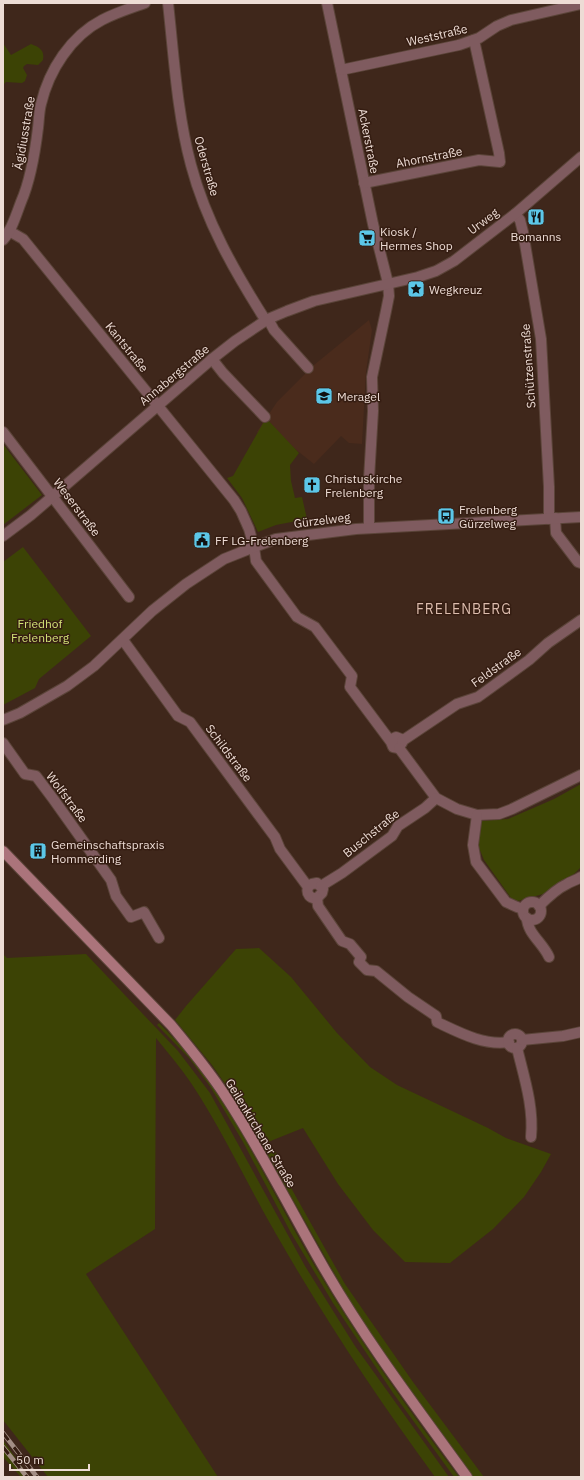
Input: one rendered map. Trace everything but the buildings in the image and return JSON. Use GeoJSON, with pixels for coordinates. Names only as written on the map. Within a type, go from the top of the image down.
{"type":"FeatureCollection","features":[{"type":"Feature","properties":{"kind":"main road","name":"Geilenkirchener Straße"},"geometry":{"type":"LineString","coordinates":[[3,851],[171,1026],[226,1096],[351,1314],[467,1477]]}},
{"type":"Feature","properties":{"kind":"street","name":"Ägidiusstraße"},"geometry":{"type":"LineString","coordinates":[[3,240],[9,231],[26,189],[35,148],[40,104],[57,62],[68,48],[83,34],[102,20],[145,3]]}},
{"type":"Feature","properties":{"kind":"street","name":"Oderstraße"},"geometry":{"type":"LineString","coordinates":[[168,3],[183,129],[193,170],[207,212],[234,268],[267,320],[308,368]]}},
{"type":"Feature","properties":{"kind":"street","name":"Ackerstraße"},"geometry":{"type":"LineString","coordinates":[[327,3],[364,183],[388,283],[389,296],[372,376],[369,528]]}},
{"type":"Feature","properties":{"kind":"street","name":"Weststraße"},"geometry":{"type":"LineString","coordinates":[[341,70],[474,40],[496,26],[511,20],[581,4]]}},
{"type":"Feature","properties":{"kind":"street","name":"Ahornstraße"},"geometry":{"type":"LineString","coordinates":[[364,183],[479,160],[500,162],[474,40]]}},
{"type":"Feature","properties":{"kind":"street","name":"Urweg"},"geometry":{"type":"LineString","coordinates":[[388,283],[436,271],[454,260],[515,214],[581,157]]}},
{"type":"Feature","properties":{"kind":"street","name":"Schützenstraße"},"geometry":{"type":"LineString","coordinates":[[515,214],[520,220],[523,232],[541,339],[552,518],[556,533],[578,562],[581,563]]}},
{"type":"Feature","properties":{"kind":"street","name":"Kantstraße"},"geometry":{"type":"LineString","coordinates":[[9,231],[23,239],[234,500],[249,529],[256,561],[298,617],[316,627],[352,676],[350,687],[395,743]]}},
{"type":"Feature","properties":{"kind":"street","name":"Annabergstraße"},"geometry":{"type":"LineString","coordinates":[[3,536],[235,341],[267,320],[287,310],[314,301],[388,283]]}},
{"type":"Feature","properties":{"kind":"street"},"geometry":{"type":"LineString","coordinates":[[212,359],[223,373],[265,417]]}},
{"type":"Feature","properties":{"kind":"street","name":"Weserstraße"},"geometry":{"type":"LineString","coordinates":[[3,432],[129,597]]}},
{"type":"Feature","properties":{"kind":"street","name":"Gürzelweg"},"geometry":{"type":"LineString","coordinates":[[3,720],[20,713],[67,686],[94,666],[152,611],[186,584],[224,559],[276,539],[369,528],[581,517]]}},
{"type":"Feature","properties":{"kind":"street","name":"Feldstraße"},"geometry":{"type":"LineString","coordinates":[[395,743],[457,704],[478,697],[529,660],[548,643],[581,620]]}},
{"type":"Feature","properties":{"kind":"street","name":"Schildstraße"},"geometry":{"type":"LineString","coordinates":[[123,640],[178,716],[190,722],[275,837],[280,849],[308,887],[307,890],[309,896],[311,898],[317,898],[318,906],[342,941],[350,944],[361,957],[359,962],[367,970],[376,971],[408,997],[436,1016],[439,1024],[466,1036],[501,1044],[563,1036],[581,1032]]}},
{"type":"Feature","properties":{"kind":"street","name":"Wolfstraße"},"geometry":{"type":"LineString","coordinates":[[3,743],[25,774],[36,776],[57,804],[111,880],[116,896],[131,917],[144,912],[159,938]]}},
{"type":"Feature","properties":{"kind":"street"},"geometry":{"type":"LineString","coordinates":[[395,743],[436,798],[457,809],[477,815],[499,814],[581,775]]}},
{"type":"Feature","properties":{"kind":"street","name":"Buschstraße"},"geometry":{"type":"LineString","coordinates":[[321,886],[342,873],[392,836],[398,826],[425,808],[436,798]]}},
{"type":"Feature","properties":{"kind":"street"},"geometry":{"type":"LineString","coordinates":[[477,815],[473,845],[476,862],[506,902],[523,908]]}},
{"type":"Feature","properties":{"kind":"street"},"geometry":{"type":"LineString","coordinates":[[539,906],[549,896],[568,882],[574,882],[581,877]]}},
{"type":"Feature","properties":{"kind":"street"},"geometry":{"type":"LineString","coordinates":[[308,887],[314,883],[321,886],[322,893],[317,898]]}},
{"type":"Feature","properties":{"kind":"street"},"geometry":{"type":"LineString","coordinates":[[526,918],[533,920],[539,916],[539,906],[536,903],[530,902],[526,904],[523,908],[523,914],[526,918],[527,926],[549,957]]}},
{"type":"Feature","properties":{"kind":"street"},"geometry":{"type":"LineString","coordinates":[[516,1043],[531,1108],[531,1137]]}},
{"type":"Feature","properties":{"kind":"shaded area","name":"Meragel"},"geometry":{"type":"Polygon","coordinates":[[[369,320],[372,330],[366,372],[362,444],[349,443],[341,436],[314,464],[290,445],[281,454],[257,432],[277,402],[314,365],[369,320]]]}},
{"type":"Feature","properties":{"kind":"green space"},"geometry":{"type":"Polygon","coordinates":[[[3,43],[11,55],[31,44],[42,51],[43,60],[38,65],[27,64],[24,66],[23,68],[27,75],[25,81],[22,83],[6,82],[3,85],[3,43]]]}},
{"type":"Feature","properties":{"kind":"green space"},"geometry":{"type":"Polygon","coordinates":[[[266,418],[299,453],[290,465],[291,481],[295,498],[302,497],[307,519],[276,525],[258,532],[242,498],[227,478],[233,476],[266,418]]]}},
{"type":"Feature","properties":{"kind":"green space"},"geometry":{"type":"Polygon","coordinates":[[[3,444],[42,495],[3,525],[3,444]]]}},
{"type":"Feature","properties":{"kind":"green space","name":"Friedhof Frelenberg"},"geometry":{"type":"Polygon","coordinates":[[[23,547],[91,636],[39,679],[35,688],[3,705],[3,562],[23,547]]]}},
{"type":"Feature","properties":{"kind":"green space"},"geometry":{"type":"Polygon","coordinates":[[[581,784],[581,867],[574,874],[543,894],[518,901],[511,898],[484,860],[477,843],[480,821],[508,819],[554,799],[581,784]]]}},
{"type":"Feature","properties":{"kind":"green space"},"geometry":{"type":"Polygon","coordinates":[[[259,948],[291,977],[337,1033],[370,1067],[397,1085],[506,1138],[551,1154],[524,1197],[493,1229],[450,1263],[405,1262],[373,1230],[338,1184],[303,1128],[263,1144],[274,1150],[279,1157],[281,1161],[281,1170],[345,1284],[413,1382],[484,1477],[473,1477],[387,1358],[355,1310],[239,1104],[212,1065],[175,1020],[236,949],[259,948]]]}},
{"type":"Feature","properties":{"kind":"green space"},"geometry":{"type":"Polygon","coordinates":[[[3,954],[7,958],[86,954],[178,1051],[210,1093],[305,1266],[355,1346],[449,1477],[435,1477],[372,1388],[294,1265],[203,1101],[183,1072],[156,1038],[155,1229],[86,1274],[218,1477],[48,1477],[3,1420],[3,954]]]}},
{"type":"Feature","properties":{"kind":"green space"},"geometry":{"type":"Polygon","coordinates":[[[159,1023],[188,1054],[214,1087],[326,1285],[400,1396],[459,1477],[454,1477],[393,1393],[333,1303],[291,1233],[243,1142],[211,1088],[189,1058],[157,1025],[159,1023]]]}},
{"type":"Feature","properties":{"kind":"green space"},"geometry":{"type":"Polygon","coordinates":[[[3,1440],[29,1477],[21,1477],[3,1457],[3,1440]]]}},
{"type":"Feature","properties":{"kind":"railway"},"geometry":{"type":"LineString","coordinates":[[3,1433],[37,1477]]}},
{"type":"Feature","properties":{"kind":"railway"},"geometry":{"type":"LineString","coordinates":[[3,1447],[27,1477]]}},
{"type":"Feature","properties":{"kind":"place","name":"Bomanns"},"geometry":{"type":"Point","coordinates":[536,217]}},
{"type":"Feature","properties":{"kind":"place","name":"Kiosk / Hermes Shop"},"geometry":{"type":"Point","coordinates":[367,238]}},
{"type":"Feature","properties":{"kind":"place","name":"Wegkreuz"},"geometry":{"type":"Point","coordinates":[416,289]}},
{"type":"Feature","properties":{"kind":"place","name":"Meragel"},"geometry":{"type":"Point","coordinates":[324,396]}},
{"type":"Feature","properties":{"kind":"place","name":"Christuskirche Frelenberg"},"geometry":{"type":"Point","coordinates":[312,485]}},
{"type":"Feature","properties":{"kind":"place","name":"Frelenberg Gürzelweg"},"geometry":{"type":"Point","coordinates":[446,516]}},
{"type":"Feature","properties":{"kind":"place","name":"FF LG-Frelenberg"},"geometry":{"type":"Point","coordinates":[202,540]}},
{"type":"Feature","properties":{"kind":"place","name":"Gemeinschaftspraxis Hommerding"},"geometry":{"type":"Point","coordinates":[38,851]}},
{"type":"Feature","properties":{"kind":"district","name":"FRELENBERG"},"geometry":{"type":"Point","coordinates":[464,609]}}]}
